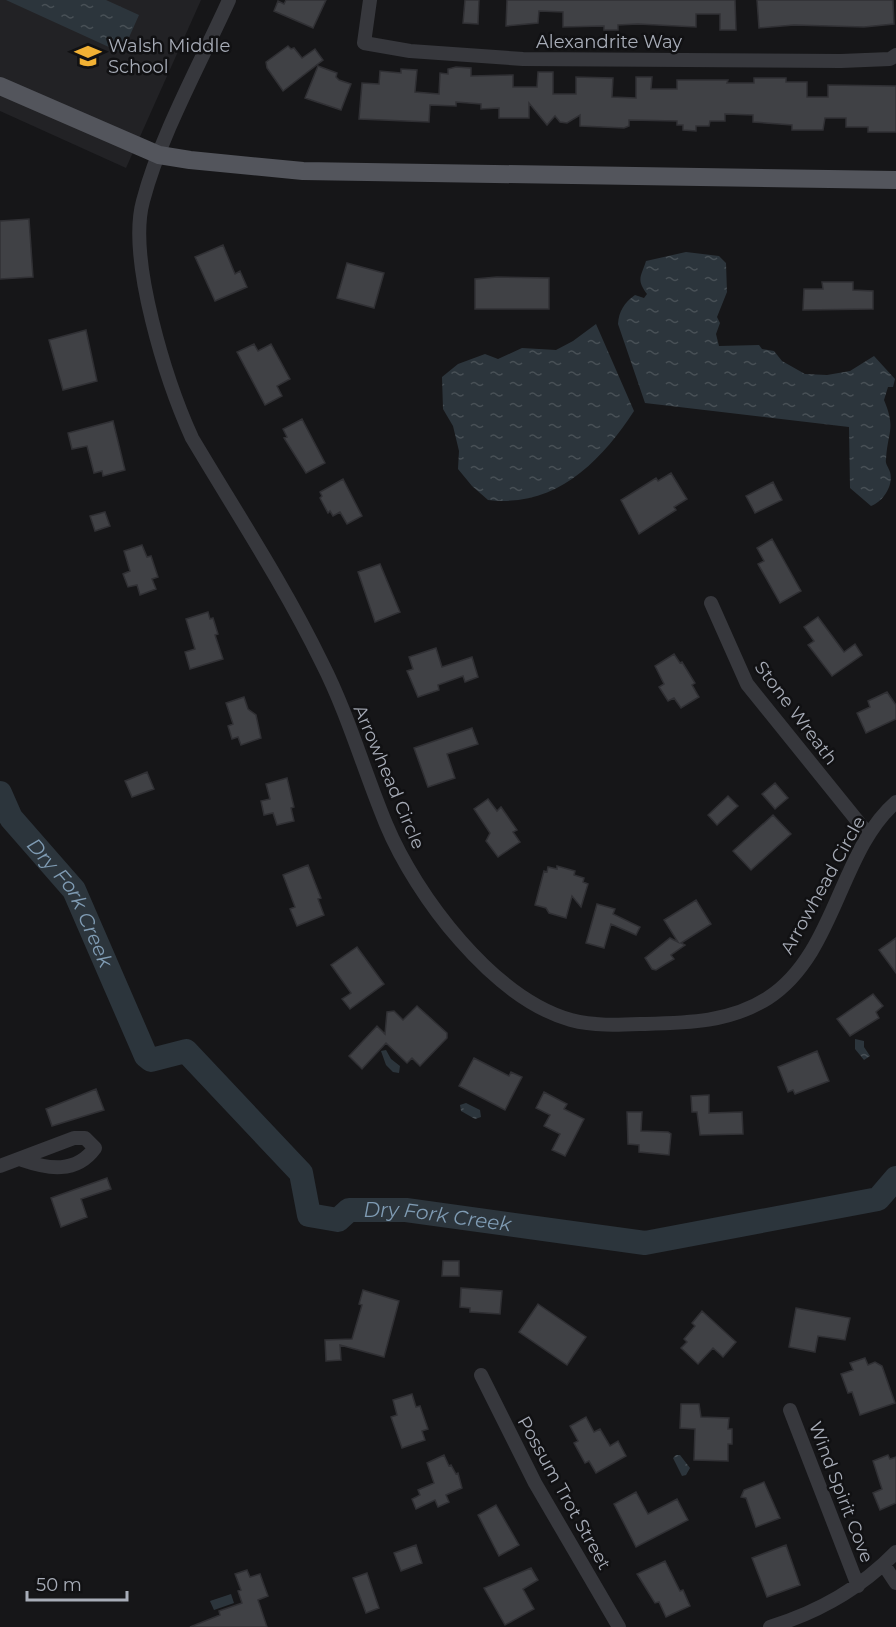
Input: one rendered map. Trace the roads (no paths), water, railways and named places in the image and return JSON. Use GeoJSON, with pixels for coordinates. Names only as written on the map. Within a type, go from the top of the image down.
{"type":"FeatureCollection","features":[{"type":"Feature","properties":{"kind":"main road"},"geometry":{"type":"LineString","coordinates":[[0,86],[159,155],[190,160],[303,171],[896,180]]}},
{"type":"Feature","properties":{"kind":"street","name":"Arrowhead Circle"},"geometry":{"type":"LineString","coordinates":[[229,0],[159,155],[142,202],[141,259],[161,358],[177,405],[192,438],[324,666],[402,858],[421,889],[484,967],[529,1001],[549,1012],[593,1024],[688,1023],[731,1014],[768,998],[796,970],[839,901],[868,834],[896,802]]}},
{"type":"Feature","properties":{"kind":"street","name":"Alexandrite Way"},"geometry":{"type":"LineString","coordinates":[[370,0],[364,43],[410,51],[535,59],[841,61],[890,59],[896,55]]}},
{"type":"Feature","properties":{"kind":"street","name":"Stone Wreath"},"geometry":{"type":"LineString","coordinates":[[711,603],[747,684],[868,834]]}},
{"type":"Feature","properties":{"kind":"street"},"geometry":{"type":"LineString","coordinates":[[0,1166],[22,1160]]}},
{"type":"Feature","properties":{"kind":"street","name":"Possum Trot Street"},"geometry":{"type":"LineString","coordinates":[[481,1375],[535,1483],[619,1627]]}},
{"type":"Feature","properties":{"kind":"street","name":"Wind Spirit Cove"},"geometry":{"type":"LineString","coordinates":[[790,1410],[858,1586]]}},
{"type":"Feature","properties":{"kind":"street"},"geometry":{"type":"LineString","coordinates":[[770,1627],[803,1616],[858,1586],[896,1552]]}},
{"type":"Feature","properties":{"kind":"street"},"geometry":{"type":"LineString","coordinates":[[884,1565],[896,1583]]}},
{"type":"Feature","properties":{"kind":"water"},"geometry":{"type":"Polygon","coordinates":[[[6,0],[106,0],[139,15],[122,53],[6,0]]]}},
{"type":"Feature","properties":{"kind":"water"},"geometry":{"type":"Polygon","coordinates":[[[686,252],[719,256],[726,263],[727,292],[717,317],[720,323],[716,334],[719,346],[759,345],[762,349],[774,351],[782,361],[805,374],[827,375],[850,371],[874,356],[895,379],[893,387],[888,387],[884,400],[890,417],[886,464],[891,477],[887,492],[880,501],[871,506],[850,488],[849,427],[645,403],[618,324],[621,311],[635,295],[644,298],[647,294],[641,281],[646,261],[686,252]]]}},
{"type":"Feature","properties":{"kind":"water"},"geometry":{"type":"Polygon","coordinates":[[[596,324],[634,411],[621,430],[591,464],[555,489],[534,497],[512,501],[488,500],[458,469],[459,451],[453,426],[443,409],[442,377],[458,364],[485,354],[498,359],[522,348],[556,350],[596,324]]]}},
{"type":"Feature","properties":{"kind":"water"},"geometry":{"type":"Polygon","coordinates":[[[855,1039],[864,1041],[864,1047],[870,1056],[864,1060],[855,1049],[855,1039]]]}},
{"type":"Feature","properties":{"kind":"water"},"geometry":{"type":"Polygon","coordinates":[[[386,1050],[391,1059],[400,1066],[399,1073],[393,1072],[386,1065],[381,1051],[386,1050]]]}},
{"type":"Feature","properties":{"kind":"water"},"geometry":{"type":"Polygon","coordinates":[[[466,1103],[480,1110],[481,1117],[475,1119],[461,1111],[460,1105],[466,1103]]]}},
{"type":"Feature","properties":{"kind":"water"},"geometry":{"type":"Polygon","coordinates":[[[680,1455],[690,1468],[686,1475],[682,1476],[673,1458],[680,1455]]]}},
{"type":"Feature","properties":{"kind":"water"},"geometry":{"type":"Polygon","coordinates":[[[231,1594],[234,1603],[214,1610],[210,1601],[231,1594]]]}},
{"type":"Feature","properties":{"kind":"waterway","name":"Dry Fork Creek"},"geometry":{"type":"LineString","coordinates":[[0,793],[11,818],[74,890],[146,1056],[151,1060],[186,1051],[301,1173],[309,1215],[338,1220],[349,1210],[406,1210],[645,1243],[878,1199],[896,1178]]}},
{"type":"Feature","properties":{"kind":"place","name":"Walsh Middle School"},"geometry":{"type":"Point","coordinates":[88,56]}}]}
